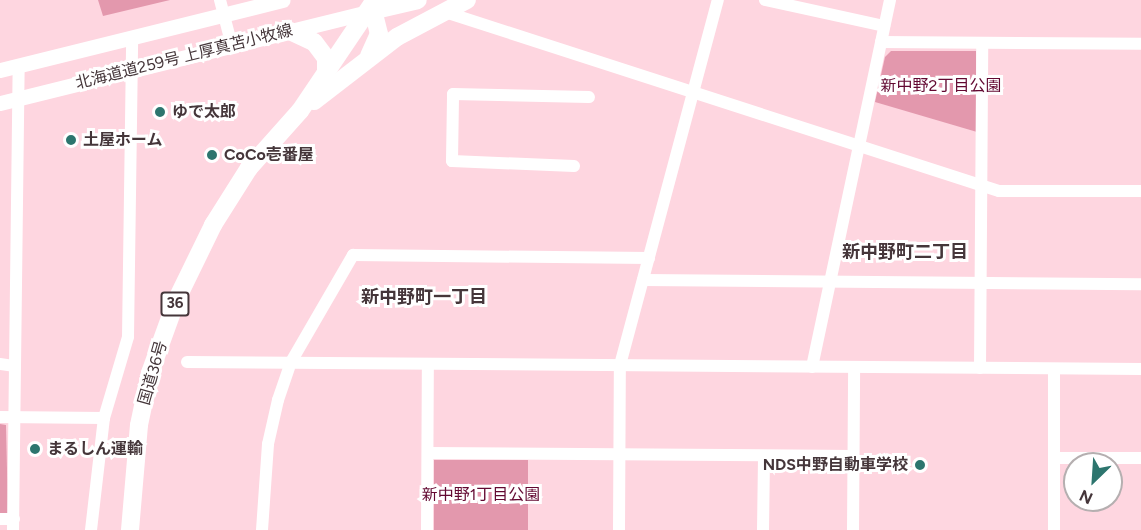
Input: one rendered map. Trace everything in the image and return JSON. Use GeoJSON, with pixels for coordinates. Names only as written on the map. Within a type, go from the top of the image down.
{"type":"FeatureCollection","features":[{"type":"Feature","properties":{"kind":"highway"},"geometry":{"type":"LineString","coordinates":[[371,5],[417,0]]}},
{"type":"Feature","properties":{"kind":"highway","name":"国道36号"},"geometry":{"type":"LineString","coordinates":[[300,111],[397,37],[442,11],[468,0]]}},
{"type":"Feature","properties":{"kind":"highway","name":"36"},"geometry":{"type":"LineString","coordinates":[[363,64],[379,34],[371,5]]}},
{"type":"Feature","properties":{"kind":"highway","name":"国道36号"},"geometry":{"type":"LineString","coordinates":[[130,530],[139,425],[150,374],[176,301],[213,225],[249,168],[300,111],[371,5]]}},
{"type":"Feature","properties":{"kind":"highway"},"geometry":{"type":"LineString","coordinates":[[290,31],[314,42],[326,58],[326,74]]}},
{"type":"Feature","properties":{"kind":"main road","name":"北海道道259号 上厚真苫小牧線"},"geometry":{"type":"LineString","coordinates":[[0,70],[132,37],[222,7],[282,0]]}},
{"type":"Feature","properties":{"kind":"main road","name":"北海道道259号 上厚真苫小牧線"},"geometry":{"type":"LineString","coordinates":[[0,103],[290,31],[371,5]]}},
{"type":"Feature","properties":{"kind":"street"},"geometry":{"type":"LineString","coordinates":[[619,530],[620,365],[718,0]]}},
{"type":"Feature","properties":{"kind":"street"},"geometry":{"type":"LineString","coordinates":[[765,0],[884,26]]}},
{"type":"Feature","properties":{"kind":"street"},"geometry":{"type":"LineString","coordinates":[[812,367],[890,0]]}},
{"type":"Feature","properties":{"kind":"street"},"geometry":{"type":"LineString","coordinates":[[222,7],[232,46]]}},
{"type":"Feature","properties":{"kind":"street"},"geometry":{"type":"LineString","coordinates":[[442,11],[694,90],[999,191],[1141,192]]}},
{"type":"Feature","properties":{"kind":"street"},"geometry":{"type":"LineString","coordinates":[[91,530],[104,418],[128,338],[132,37]]}},
{"type":"Feature","properties":{"kind":"street"},"geometry":{"type":"LineString","coordinates":[[881,42],[1141,44]]}},
{"type":"Feature","properties":{"kind":"street"},"geometry":{"type":"LineString","coordinates":[[980,368],[982,43]]}},
{"type":"Feature","properties":{"kind":"street"},"geometry":{"type":"LineString","coordinates":[[0,519],[14,524],[19,66]]}},
{"type":"Feature","properties":{"kind":"street"},"geometry":{"type":"LineString","coordinates":[[574,166],[452,161],[453,94],[589,96]]}},
{"type":"Feature","properties":{"kind":"street"},"geometry":{"type":"LineString","coordinates":[[262,530],[268,444],[291,362],[353,255],[649,258]]}},
{"type":"Feature","properties":{"kind":"street"},"geometry":{"type":"LineString","coordinates":[[643,280],[1141,284]]}},
{"type":"Feature","properties":{"kind":"street"},"geometry":{"type":"LineString","coordinates":[[187,362],[1141,369]]}},
{"type":"Feature","properties":{"kind":"street"},"geometry":{"type":"LineString","coordinates":[[0,364],[15,366]]}},
{"type":"Feature","properties":{"kind":"street"},"geometry":{"type":"LineString","coordinates":[[428,364],[428,530]]}},
{"type":"Feature","properties":{"kind":"street"},"geometry":{"type":"LineString","coordinates":[[853,530],[854,367]]}},
{"type":"Feature","properties":{"kind":"street"},"geometry":{"type":"LineString","coordinates":[[1054,369],[1054,530]]}},
{"type":"Feature","properties":{"kind":"street"},"geometry":{"type":"LineString","coordinates":[[0,417],[104,418]]}},
{"type":"Feature","properties":{"kind":"street"},"geometry":{"type":"LineString","coordinates":[[428,453],[853,456]]}},
{"type":"Feature","properties":{"kind":"street"},"geometry":{"type":"LineString","coordinates":[[764,456],[764,530]]}},
{"type":"Feature","properties":{"kind":"street"},"geometry":{"type":"LineString","coordinates":[[1054,458],[1141,459]]}},
{"type":"Feature","properties":{"kind":"green space"},"geometry":{"type":"Polygon","coordinates":[[[98,0],[170,0],[103,16],[98,0]]]}},
{"type":"Feature","properties":{"kind":"green space","name":"新中野2丁目公園"},"geometry":{"type":"Polygon","coordinates":[[[891,51],[976,51],[977,132],[875,102],[885,57],[891,51]]]}},
{"type":"Feature","properties":{"kind":"green space"},"geometry":{"type":"Polygon","coordinates":[[[0,424],[6,425],[8,513],[0,513],[0,424]]]}},
{"type":"Feature","properties":{"kind":"green space","name":"新中野1丁目公園"},"geometry":{"type":"Polygon","coordinates":[[[434,460],[528,460],[528,530],[434,530],[434,460]]]}},
{"type":"Feature","properties":{"kind":"place","name":"ゆで太郎"},"geometry":{"type":"Point","coordinates":[160,112]}},
{"type":"Feature","properties":{"kind":"place","name":"土屋ホーム"},"geometry":{"type":"Point","coordinates":[71,140]}},
{"type":"Feature","properties":{"kind":"place","name":"CoCo壱番屋"},"geometry":{"type":"Point","coordinates":[212,155]}},
{"type":"Feature","properties":{"kind":"place","name":"まるしん運輸"},"geometry":{"type":"Point","coordinates":[35,449]}},
{"type":"Feature","properties":{"kind":"place","name":"NDS中野自動車学校"},"geometry":{"type":"Point","coordinates":[920,465]}},
{"type":"Feature","properties":{"kind":"district","name":"新中野町二丁目"},"geometry":{"type":"Point","coordinates":[905,252]}},
{"type":"Feature","properties":{"kind":"district","name":"新中野町一丁目"},"geometry":{"type":"Point","coordinates":[424,297]}}]}
